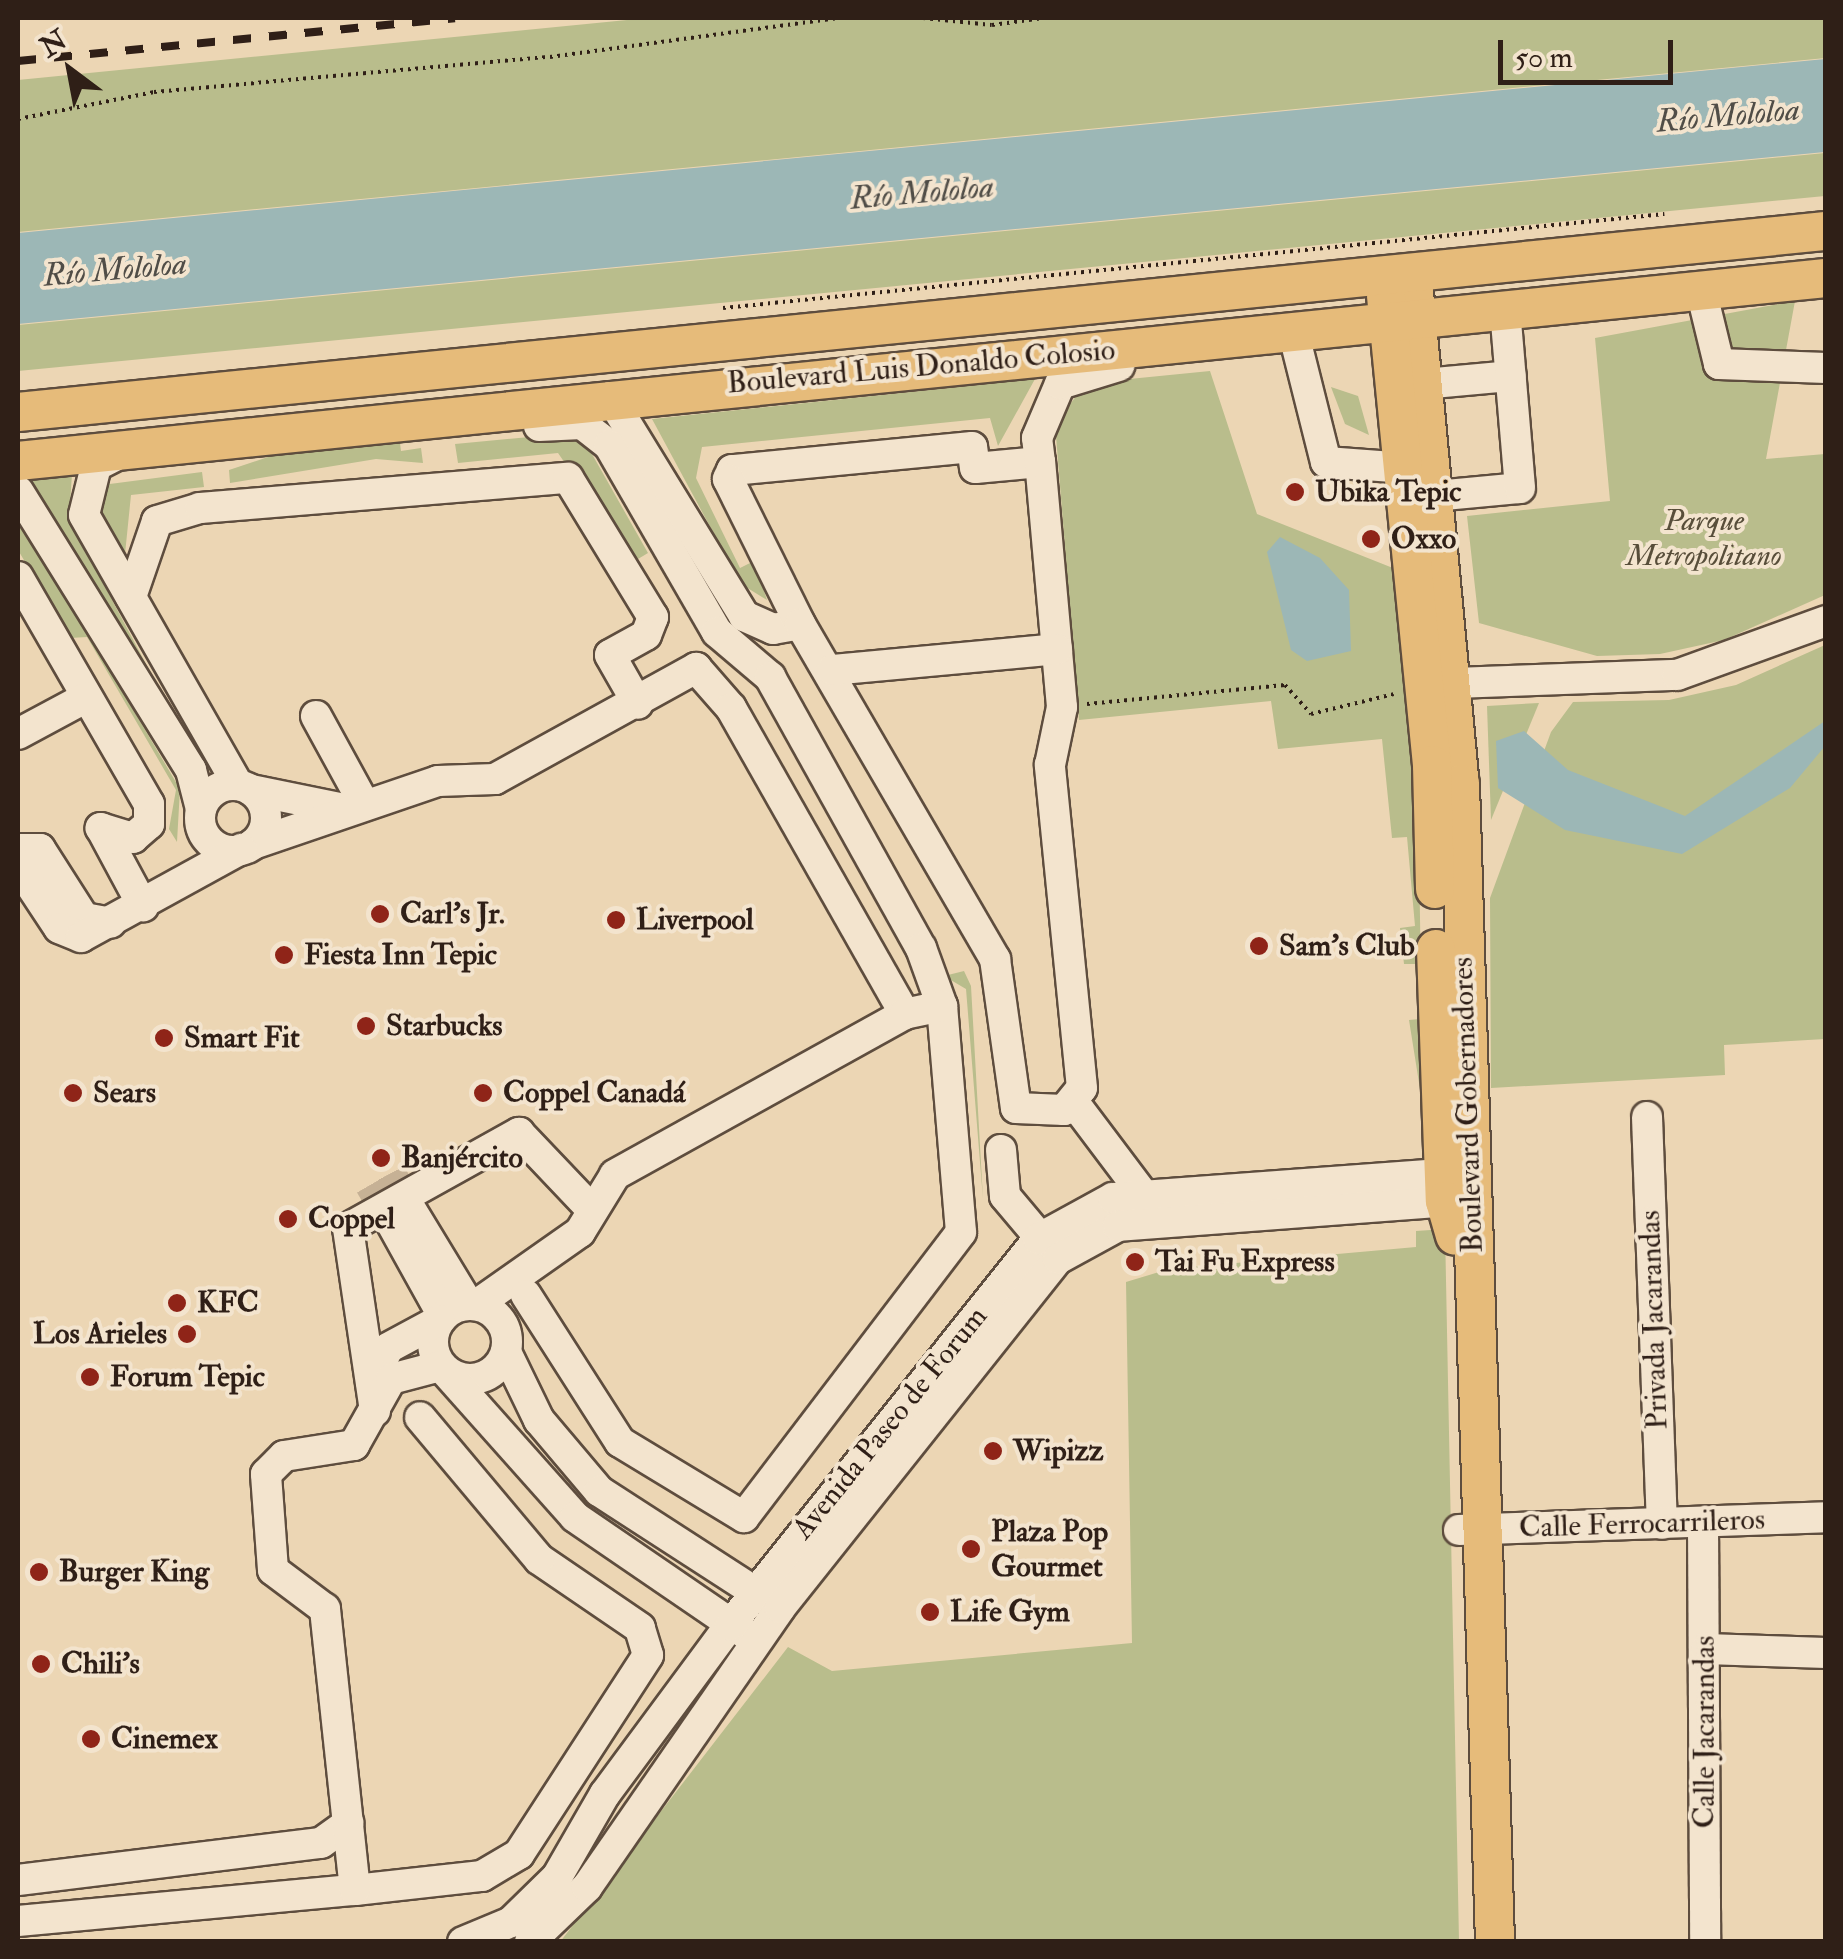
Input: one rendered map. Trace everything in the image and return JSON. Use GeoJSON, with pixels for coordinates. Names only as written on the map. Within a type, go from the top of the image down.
{"type":"FeatureCollection","features":[{"type":"Feature","properties":{"kind":"main road","name":"Boulevard Luis Donaldo Colosio"},"geometry":{"type":"LineString","coordinates":[[18,412],[1826,231]]}},
{"type":"Feature","properties":{"kind":"main road","name":"Boulevard Gobernadores"},"geometry":{"type":"LineString","coordinates":[[1398,272],[1403,320],[1406,468],[1438,684]]}},
{"type":"Feature","properties":{"kind":"main road","name":"Boulevard Luis Donaldo Colosio"},"geometry":{"type":"LineString","coordinates":[[18,461],[610,397],[1826,278]]}},
{"type":"Feature","properties":{"kind":"main road"},"geometry":{"type":"LineString","coordinates":[[610,397],[614,379],[638,363],[931,335],[958,318]]}},
{"type":"Feature","properties":{"kind":"main road","name":"Boulevard Gobernadores"},"geometry":{"type":"LineString","coordinates":[[1403,320],[1423,384],[1436,496],[1438,684],[1457,1186],[1454,1220],[1495,1942]]}},
{"type":"Feature","properties":{"kind":"main road"},"geometry":{"type":"LineString","coordinates":[[308,429],[332,411],[578,384],[588,365],[570,354]]}},
{"type":"Feature","properties":{"kind":"main road","name":"Boulevard Gobernadores"},"geometry":{"type":"LineString","coordinates":[[1470,1942],[1471,1530]]}},
{"type":"Feature","properties":{"kind":"street"},"geometry":{"type":"LineString","coordinates":[[1701,290],[1719,364],[1826,368]]}},
{"type":"Feature","properties":{"kind":"street"},"geometry":{"type":"LineString","coordinates":[[1436,496],[1520,488],[1506,310]]}},
{"type":"Feature","properties":{"kind":"street"},"geometry":{"type":"LineString","coordinates":[[1293,331],[1326,462],[1406,468]]}},
{"type":"Feature","properties":{"kind":"street"},"geometry":{"type":"LineString","coordinates":[[1075,1104],[1082,1088],[1050,765],[1062,707],[1040,462],[1040,418],[1060,384],[1140,364],[1158,344]]}},
{"type":"Feature","properties":{"kind":"street"},"geometry":{"type":"LineString","coordinates":[[1423,384],[1511,376]]}},
{"type":"Feature","properties":{"kind":"street"},"geometry":{"type":"LineString","coordinates":[[610,397],[744,616],[773,628],[800,624]]}},
{"type":"Feature","properties":{"kind":"street"},"geometry":{"type":"LineString","coordinates":[[433,416],[453,434],[593,428],[716,637],[770,677],[922,948],[942,1006],[962,1232],[744,1516],[620,1442],[526,1295]]}},
{"type":"Feature","properties":{"kind":"street"},"geometry":{"type":"LineString","coordinates":[[1040,462],[975,468],[972,447],[732,470],[728,479],[800,624],[832,670],[995,959],[1016,1108],[1075,1104]]}},
{"type":"Feature","properties":{"kind":"street"},"geometry":{"type":"LineString","coordinates":[[132,449],[96,466],[82,500],[130,598],[266,820],[247,846]]}},
{"type":"Feature","properties":{"kind":"street"},"geometry":{"type":"LineString","coordinates":[[130,598],[158,521],[304,495],[568,478],[653,617],[646,635],[610,654],[638,704]]}},
{"type":"Feature","properties":{"kind":"street"},"geometry":{"type":"LineString","coordinates":[[18,491],[191,770],[200,815],[214,845],[247,846]]}},
{"type":"Feature","properties":{"kind":"street"},"geometry":{"type":"LineString","coordinates":[[18,576],[152,812],[146,829],[124,841],[101,828],[143,906]]}},
{"type":"Feature","properties":{"kind":"street"},"geometry":{"type":"LineString","coordinates":[[1438,684],[1677,675],[1826,621]]}},
{"type":"Feature","properties":{"kind":"street"},"geometry":{"type":"LineString","coordinates":[[18,866],[60,928],[81,936],[173,890],[247,846],[355,806],[438,781],[495,780],[703,674],[716,637]]}},
{"type":"Feature","properties":{"kind":"street"},"geometry":{"type":"LineString","coordinates":[[832,670],[1057,650]]}},
{"type":"Feature","properties":{"kind":"street"},"geometry":{"type":"LineString","coordinates":[[703,674],[905,1014]]}},
{"type":"Feature","properties":{"kind":"street"},"geometry":{"type":"LineString","coordinates":[[18,734],[87,698]]}},
{"type":"Feature","properties":{"kind":"street"},"geometry":{"type":"LineString","coordinates":[[316,716],[355,806]]}},
{"type":"Feature","properties":{"kind":"street"},"geometry":{"type":"LineString","coordinates":[[173,890],[200,815],[218,788],[245,788],[355,806]]}},
{"type":"Feature","properties":{"kind":"street"},"geometry":{"type":"LineString","coordinates":[[18,849],[40,849],[84,918],[111,923]]}},
{"type":"Feature","properties":{"kind":"street"},"geometry":{"type":"LineString","coordinates":[[354,1890],[326,1609],[273,1570],[264,1488],[284,1456],[354,1445],[373,1396],[380,1356],[406,1332],[457,1312],[580,1232],[615,1175],[905,1014],[942,1006]]}},
{"type":"Feature","properties":{"kind":"street"},"geometry":{"type":"LineString","coordinates":[[1075,1104],[1153,1208]]}},
{"type":"Feature","properties":{"kind":"street","name":"Privada Jacarandas"},"geometry":{"type":"LineString","coordinates":[[1647,1117],[1662,1524]]}},
{"type":"Feature","properties":{"kind":"street"},"geometry":{"type":"LineString","coordinates":[[373,1396],[348,1228],[520,1133],[591,1209]]}},
{"type":"Feature","properties":{"kind":"street"},"geometry":{"type":"LineString","coordinates":[[1000,1150],[1005,1196],[1048,1249]]}},
{"type":"Feature","properties":{"kind":"street","name":"Avenida Paseo de Forum"},"geometry":{"type":"LineString","coordinates":[[463,1942],[533,1906],[730,1625],[768,1600],[1048,1249],[1153,1208],[1457,1186]]}},
{"type":"Feature","properties":{"kind":"street"},"geometry":{"type":"LineString","coordinates":[[397,1209],[457,1312],[440,1365]]}},
{"type":"Feature","properties":{"kind":"street"},"geometry":{"type":"LineString","coordinates":[[373,1396],[391,1379],[440,1365],[484,1377],[507,1344],[539,1262]]}},
{"type":"Feature","properties":{"kind":"street"},"geometry":{"type":"LineString","coordinates":[[457,1312],[494,1314],[539,1420],[599,1491],[768,1600]]}},
{"type":"Feature","properties":{"kind":"street"},"geometry":{"type":"LineString","coordinates":[[406,1332],[575,1518],[757,1642]]}},
{"type":"Feature","properties":{"kind":"street"},"geometry":{"type":"LineString","coordinates":[[18,1921],[482,1876],[519,1854],[648,1655],[640,1628],[538,1559],[420,1417]]}},
{"type":"Feature","properties":{"kind":"street","name":"Calle Ferrocarrileros"},"geometry":{"type":"LineString","coordinates":[[1471,1530],[1826,1517]]}},
{"type":"Feature","properties":{"kind":"street","name":"Calle Jacarandas"},"geometry":{"type":"LineString","coordinates":[[1703,1522],[1705,1942]]}},
{"type":"Feature","properties":{"kind":"street","name":"Avenida Paseo de Forum"},"geometry":{"type":"LineString","coordinates":[[530,1942],[587,1887],[757,1642],[768,1600]]}},
{"type":"Feature","properties":{"kind":"street"},"geometry":{"type":"LineString","coordinates":[[1706,1649],[1826,1653]]}},
{"type":"Feature","properties":{"kind":"street"},"geometry":{"type":"LineString","coordinates":[[18,1880],[321,1843],[349,1823]]}},
{"type":"Feature","properties":{"kind":"path"},"geometry":{"type":"LineString","coordinates":[[18,119],[154,92],[550,57],[838,18]]}},
{"type":"Feature","properties":{"kind":"path"},"geometry":{"type":"LineString","coordinates":[[854,18],[884,18]]}},
{"type":"Feature","properties":{"kind":"path"},"geometry":{"type":"LineString","coordinates":[[923,18],[992,25],[1044,18]]}},
{"type":"Feature","properties":{"kind":"path"},"geometry":{"type":"LineString","coordinates":[[1062,707],[1285,685],[1311,714],[1438,684]]}},
{"type":"Feature","properties":{"kind":"green space"},"geometry":{"type":"Polygon","coordinates":[[[647,18],[1825,18],[1826,58],[18,232],[18,80],[647,18]]]}},
{"type":"Feature","properties":{"kind":"green space"},"geometry":{"type":"Polygon","coordinates":[[[1825,153],[1825,196],[18,371],[18,325],[1825,153]]]}},
{"type":"Feature","properties":{"kind":"green space","name":"Parque Metropolitano"},"geometry":{"type":"Polygon","coordinates":[[[1795,301],[1766,459],[1825,454],[1825,595],[1724,640],[1660,654],[1597,656],[1479,623],[1467,516],[1610,501],[1595,338],[1795,301]]]}},
{"type":"Feature","properties":{"kind":"green space"},"geometry":{"type":"Polygon","coordinates":[[[1210,371],[1257,514],[1403,572],[1417,727],[1423,1108],[1409,1020],[1420,1019],[1415,964],[1404,964],[1400,928],[1415,926],[1407,837],[1392,838],[1382,739],[1278,749],[1271,701],[1079,720],[1055,424],[1080,391],[1099,382],[1210,371]]]}},
{"type":"Feature","properties":{"kind":"green space"},"geometry":{"type":"Polygon","coordinates":[[[1035,379],[998,446],[990,418],[702,447],[696,478],[740,568],[754,561],[767,600],[741,584],[652,419],[1035,379]]]}},
{"type":"Feature","properties":{"kind":"green space"},"geometry":{"type":"Polygon","coordinates":[[[1331,387],[1358,396],[1369,435],[1345,424],[1331,387]]]}},
{"type":"Feature","properties":{"kind":"green space"},"geometry":{"type":"Polygon","coordinates":[[[562,434],[588,447],[648,553],[633,562],[558,453],[458,463],[455,444],[562,434]]]}},
{"type":"Feature","properties":{"kind":"green space"},"geometry":{"type":"Polygon","coordinates":[[[400,443],[401,451],[421,448],[423,463],[376,459],[230,483],[229,470],[274,455],[400,443]]]}},
{"type":"Feature","properties":{"kind":"green space"},"geometry":{"type":"Polygon","coordinates":[[[202,472],[204,487],[131,495],[124,564],[99,523],[102,485],[202,472]]]}},
{"type":"Feature","properties":{"kind":"green space"},"geometry":{"type":"Polygon","coordinates":[[[72,474],[69,519],[205,775],[29,480],[72,474]]]}},
{"type":"Feature","properties":{"kind":"green space"},"geometry":{"type":"Polygon","coordinates":[[[18,515],[180,789],[177,842],[169,829],[176,790],[87,637],[70,638],[18,550],[18,515]]]}},
{"type":"Feature","properties":{"kind":"green space"},"geometry":{"type":"Polygon","coordinates":[[[1825,645],[1825,1039],[1724,1045],[1725,1075],[1491,1088],[1490,898],[1551,732],[1573,702],[1669,700],[1736,685],[1825,645]]]}},
{"type":"Feature","properties":{"kind":"green space"},"geometry":{"type":"Polygon","coordinates":[[[1539,703],[1491,820],[1487,706],[1539,703]]]}},
{"type":"Feature","properties":{"kind":"green space"},"geometry":{"type":"Polygon","coordinates":[[[964,971],[971,986],[983,1199],[966,989],[944,976],[964,971]]]}},
{"type":"Feature","properties":{"kind":"green space"},"geometry":{"type":"Polygon","coordinates":[[[1445,1229],[1459,1941],[560,1942],[788,1647],[832,1671],[1132,1643],[1126,1282],[1169,1269],[1416,1247],[1416,1231],[1445,1229]]]}},
{"type":"Feature","properties":{"kind":"water","name":"Río Mololoa"},"geometry":{"type":"Polygon","coordinates":[[[1825,59],[1825,152],[18,324],[18,233],[1825,59]]]}},
{"type":"Feature","properties":{"kind":"water"},"geometry":{"type":"Polygon","coordinates":[[[1280,537],[1320,558],[1349,590],[1351,651],[1307,661],[1291,650],[1267,552],[1280,537]]]}},
{"type":"Feature","properties":{"kind":"water"},"geometry":{"type":"Polygon","coordinates":[[[1825,721],[1825,746],[1790,788],[1682,854],[1565,830],[1498,788],[1496,741],[1524,731],[1568,770],[1685,816],[1825,721]]]}},
{"type":"Feature","properties":{"kind":"tunnel"},"geometry":{"type":"LineString","coordinates":[[391,1173],[407,1203]]}},
{"type":"Feature","properties":{"kind":"tunnel"},"geometry":{"type":"LineString","coordinates":[[370,1185],[387,1215]]}},
{"type":"Feature","properties":{"kind":"railway"},"geometry":{"type":"LineString","coordinates":[[18,61],[455,18]]}},
{"type":"Feature","properties":{"kind":"place","name":"Ubika Tepic"},"geometry":{"type":"Point","coordinates":[1295,492]}},
{"type":"Feature","properties":{"kind":"place","name":"Oxxo"},"geometry":{"type":"Point","coordinates":[1371,539]}},
{"type":"Feature","properties":{"kind":"place","name":"Carl's Jr."},"geometry":{"type":"Point","coordinates":[380,914]}},
{"type":"Feature","properties":{"kind":"place","name":"Liverpool"},"geometry":{"type":"Point","coordinates":[616,920]}},
{"type":"Feature","properties":{"kind":"place","name":"Sam's Club"},"geometry":{"type":"Point","coordinates":[1259,946]}},
{"type":"Feature","properties":{"kind":"place","name":"Fiesta Inn Tepic"},"geometry":{"type":"Point","coordinates":[284,955]}},
{"type":"Feature","properties":{"kind":"place","name":"Starbucks"},"geometry":{"type":"Point","coordinates":[366,1026]}},
{"type":"Feature","properties":{"kind":"place","name":"Smart Fit"},"geometry":{"type":"Point","coordinates":[164,1038]}},
{"type":"Feature","properties":{"kind":"place","name":"Sears"},"geometry":{"type":"Point","coordinates":[73,1093]}},
{"type":"Feature","properties":{"kind":"place","name":"Coppel Canadá"},"geometry":{"type":"Point","coordinates":[483,1093]}},
{"type":"Feature","properties":{"kind":"place","name":"Banjército"},"geometry":{"type":"Point","coordinates":[381,1158]}},
{"type":"Feature","properties":{"kind":"place","name":"Coppel"},"geometry":{"type":"Point","coordinates":[288,1219]}},
{"type":"Feature","properties":{"kind":"place","name":"Tai Fu Express"},"geometry":{"type":"Point","coordinates":[1135,1262]}},
{"type":"Feature","properties":{"kind":"place","name":"KFC"},"geometry":{"type":"Point","coordinates":[177,1303]}},
{"type":"Feature","properties":{"kind":"place","name":"Los Arieles"},"geometry":{"type":"Point","coordinates":[187,1334]}},
{"type":"Feature","properties":{"kind":"place","name":"Forum Tepic"},"geometry":{"type":"Point","coordinates":[90,1377]}},
{"type":"Feature","properties":{"kind":"place","name":"Wipizz"},"geometry":{"type":"Point","coordinates":[993,1451]}},
{"type":"Feature","properties":{"kind":"place","name":"Plaza Pop Gourmet"},"geometry":{"type":"Point","coordinates":[971,1549]}},
{"type":"Feature","properties":{"kind":"place","name":"Burger King"},"geometry":{"type":"Point","coordinates":[39,1572]}},
{"type":"Feature","properties":{"kind":"place","name":"Life Gym"},"geometry":{"type":"Point","coordinates":[930,1612]}},
{"type":"Feature","properties":{"kind":"place","name":"Chili's"},"geometry":{"type":"Point","coordinates":[41,1664]}},
{"type":"Feature","properties":{"kind":"place","name":"Cinemex"},"geometry":{"type":"Point","coordinates":[91,1739]}}]}
